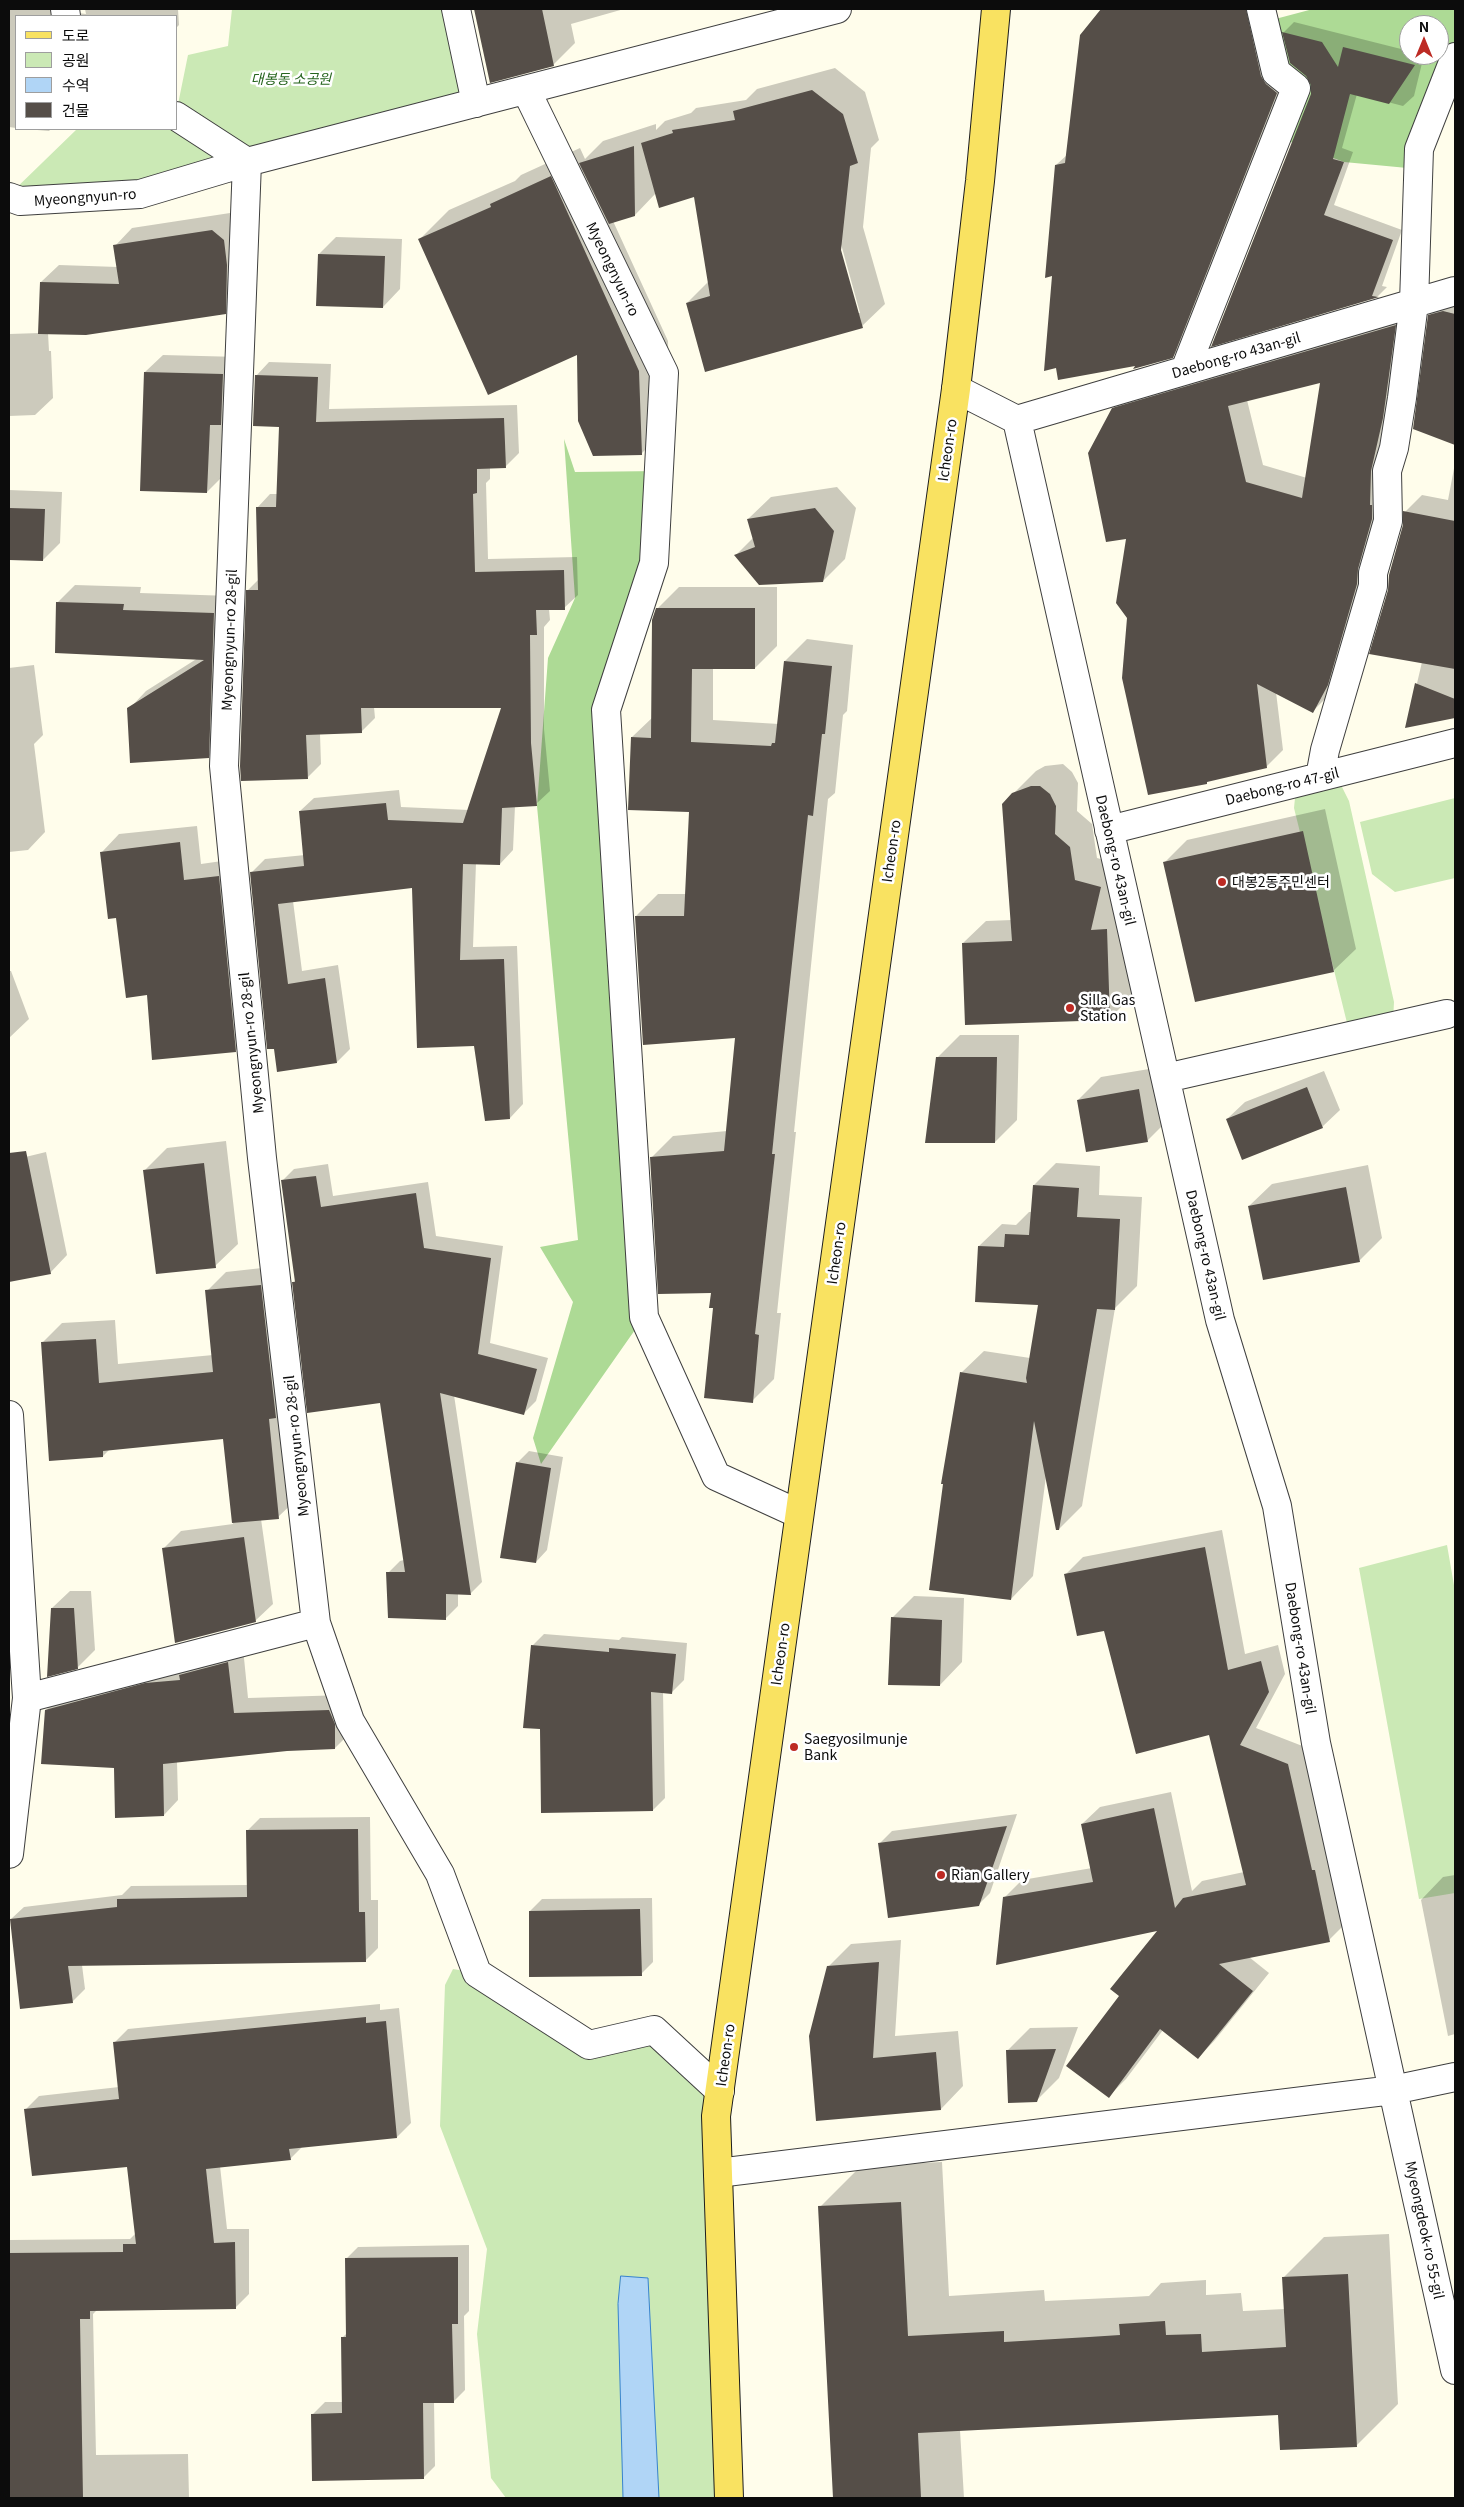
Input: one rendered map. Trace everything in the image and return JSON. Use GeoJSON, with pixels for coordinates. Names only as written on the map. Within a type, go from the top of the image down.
{"type":"FeatureCollection","features":[{"type":"Feature","properties":{"kind":"main road","name":"Icheon-ro"},"geometry":{"type":"LineString","coordinates":[[728,2498],[716,2116],[956,389],[980,181],[996,9]]}},
{"type":"Feature","properties":{"kind":"street"},"geometry":{"type":"LineString","coordinates":[[456,9],[476,103]]}},
{"type":"Feature","properties":{"kind":"street","name":"Myeongnyun-ro"},"geometry":{"type":"LineString","coordinates":[[9,197],[20,201],[140,194],[247,162],[837,9]]}},
{"type":"Feature","properties":{"kind":"street"},"geometry":{"type":"LineString","coordinates":[[1185,370],[1296,88],[1276,72],[1261,9]]}},
{"type":"Feature","properties":{"kind":"street"},"geometry":{"type":"LineString","coordinates":[[1320,777],[1325,750],[1372,586],[1373,573],[1388,521],[1387,471],[1394,448],[1414,304],[1418,149],[1455,57]]}},
{"type":"Feature","properties":{"kind":"street","name":"Myeongnyun-ro"},"geometry":{"type":"LineString","coordinates":[[526,90],[664,373],[654,563],[606,710],[644,1317],[716,1476],[799,1514]]}},
{"type":"Feature","properties":{"kind":"street"},"geometry":{"type":"LineString","coordinates":[[178,117],[247,162]]}},
{"type":"Feature","properties":{"kind":"street","name":"Myeongnyun-ro 28-gil"},"geometry":{"type":"LineString","coordinates":[[247,162],[224,766],[262,1158],[316,1624],[350,1721],[440,1874],[476,1972],[589,2045],[654,2030],[720,2091]]}},
{"type":"Feature","properties":{"kind":"street","name":"Daebong-ro 43an-gil"},"geometry":{"type":"LineString","coordinates":[[1393,2090],[1316,1743],[1277,1506],[1220,1320],[1017,420],[1455,291]]}},
{"type":"Feature","properties":{"kind":"street"},"geometry":{"type":"LineString","coordinates":[[956,389],[1017,420]]}},
{"type":"Feature","properties":{"kind":"street","name":"Daebong-ro 47-gil"},"geometry":{"type":"LineString","coordinates":[[1109,830],[1455,743]]}},
{"type":"Feature","properties":{"kind":"street"},"geometry":{"type":"LineString","coordinates":[[1166,1078],[1447,1014]]}},
{"type":"Feature","properties":{"kind":"street"},"geometry":{"type":"LineString","coordinates":[[9,1414],[27,1698],[9,1854]]}},
{"type":"Feature","properties":{"kind":"street"},"geometry":{"type":"LineString","coordinates":[[27,1698],[316,1624]]}},
{"type":"Feature","properties":{"kind":"street"},"geometry":{"type":"LineString","coordinates":[[718,2173],[1393,2090],[1455,2077]]}},
{"type":"Feature","properties":{"kind":"street","name":"Myeongdeok-ro 55-gil"},"geometry":{"type":"LineString","coordinates":[[1393,2090],[1455,2370]]}},
{"type":"Feature","properties":{"kind":"green space","name":"대봉동 소공원"},"geometry":{"type":"Polygon","coordinates":[[[232,9],[456,9],[476,103],[140,194],[9,195],[76,130],[178,130],[178,104],[188,55],[228,46],[232,9]]]}},
{"type":"Feature","properties":{"kind":"green space"},"geometry":{"type":"Polygon","coordinates":[[[1313,9],[1455,9],[1455,57],[1418,169],[1344,162],[1277,137],[1296,88],[1264,22],[1313,9]]]}},
{"type":"Feature","properties":{"kind":"green space"},"geometry":{"type":"Polygon","coordinates":[[[564,439],[575,472],[659,471],[654,563],[606,710],[644,1317],[541,1464],[533,1438],[573,1302],[540,1247],[578,1240],[537,806],[548,658],[575,598],[564,439]]]}},
{"type":"Feature","properties":{"kind":"green space"},"geometry":{"type":"Polygon","coordinates":[[[1326,779],[1342,787],[1349,801],[1394,1002],[1393,1021],[1349,1031],[1294,808],[1296,788],[1326,779]]]}},
{"type":"Feature","properties":{"kind":"green space"},"geometry":{"type":"Polygon","coordinates":[[[1455,798],[1455,878],[1395,892],[1372,874],[1360,822],[1455,798]]]}},
{"type":"Feature","properties":{"kind":"green space"},"geometry":{"type":"Polygon","coordinates":[[[1447,1545],[1455,1591],[1455,1893],[1419,1899],[1359,1568],[1447,1545]]]}},
{"type":"Feature","properties":{"kind":"green space"},"geometry":{"type":"Polygon","coordinates":[[[453,1969],[477,1973],[574,2036],[654,2030],[720,2091],[729,2498],[506,2498],[491,2478],[477,2334],[487,2249],[440,2126],[445,1985],[453,1969]]]}},
{"type":"Feature","properties":{"kind":"water"},"geometry":{"type":"Polygon","coordinates":[[[621,2276],[648,2278],[659,2498],[623,2498],[618,2304],[621,2276]]]}},
{"type":"Feature","properties":{"kind":"building"},"geometry":{"type":"Polygon","coordinates":[[[474,9],[542,9],[554,66],[490,83],[474,9]]]}},
{"type":"Feature","properties":{"kind":"building"},"geometry":{"type":"Polygon","coordinates":[[[1101,9],[1246,9],[1261,76],[1266,84],[1277,93],[1173,358],[1133,369],[1135,366],[1058,380],[1056,368],[1044,371],[1052,276],[1045,278],[1055,165],[1065,163],[1080,35],[1101,9]]]}},
{"type":"Feature","properties":{"kind":"building"},"geometry":{"type":"Polygon","coordinates":[[[1282,32],[1322,42],[1338,67],[1343,47],[1399,61],[1399,65],[1415,65],[1389,104],[1350,94],[1333,159],[1344,162],[1324,215],[1393,240],[1372,296],[1379,297],[1211,347],[1311,94],[1311,85],[1306,76],[1290,63],[1282,32]]]}},
{"type":"Feature","properties":{"kind":"building"},"geometry":{"type":"Polygon","coordinates":[[[812,90],[843,114],[858,163],[850,166],[841,250],[863,328],[705,372],[686,303],[710,296],[694,197],[659,208],[641,143],[673,133],[672,130],[735,120],[733,111],[812,90]]]}},
{"type":"Feature","properties":{"kind":"building"},"geometry":{"type":"Polygon","coordinates":[[[634,146],[635,216],[609,224],[579,163],[634,146]]]}},
{"type":"Feature","properties":{"kind":"building"},"geometry":{"type":"Polygon","coordinates":[[[551,176],[639,371],[642,455],[593,456],[578,421],[577,355],[488,395],[418,239],[491,207],[490,204],[551,176]]]}},
{"type":"Feature","properties":{"kind":"building"},"geometry":{"type":"Polygon","coordinates":[[[212,230],[224,240],[227,265],[226,314],[86,335],[38,334],[40,282],[119,284],[113,245],[212,230]]]}},
{"type":"Feature","properties":{"kind":"building"},"geometry":{"type":"Polygon","coordinates":[[[318,254],[385,256],[383,308],[316,306],[318,254]]]}},
{"type":"Feature","properties":{"kind":"building"},"geometry":{"type":"Polygon","coordinates":[[[1443,311],[1455,314],[1455,445],[1413,429],[1428,315],[1443,311]]]}},
{"type":"Feature","properties":{"kind":"building"},"geometry":{"type":"Polygon","coordinates":[[[1396,325],[1383,418],[1371,471],[1370,505],[1372,505],[1372,519],[1358,569],[1357,584],[1328,685],[1313,713],[1257,684],[1267,768],[1207,782],[1207,784],[1148,795],[1122,678],[1127,618],[1116,603],[1126,539],[1106,542],[1088,453],[1112,408],[1396,325]],[[1320,383],[1228,406],[1246,482],[1302,498],[1320,383]]]}},
{"type":"Feature","properties":{"kind":"building"},"geometry":{"type":"Polygon","coordinates":[[[144,372],[223,374],[221,425],[210,425],[207,493],[140,491],[144,372]]]}},
{"type":"Feature","properties":{"kind":"building"},"geometry":{"type":"Polygon","coordinates":[[[255,375],[318,377],[316,422],[504,418],[506,468],[477,469],[477,493],[473,494],[475,572],[564,570],[565,610],[536,610],[537,635],[530,635],[531,743],[537,806],[502,808],[500,865],[463,864],[460,960],[504,959],[510,1119],[485,1121],[474,1046],[417,1048],[412,888],[278,904],[288,984],[325,978],[337,1063],[277,1072],[274,1049],[267,1049],[250,872],[304,866],[299,811],[386,803],[388,820],[463,823],[501,708],[361,708],[362,733],[306,735],[308,779],[241,781],[246,590],[258,590],[256,507],[276,507],[279,427],[253,426],[255,375]]]}},
{"type":"Feature","properties":{"kind":"building"},"geometry":{"type":"Polygon","coordinates":[[[9,508],[45,509],[43,561],[9,560],[9,508]]]}},
{"type":"Feature","properties":{"kind":"building"},"geometry":{"type":"Polygon","coordinates":[[[815,508],[834,531],[823,582],[759,585],[734,555],[755,547],[747,519],[815,508]]]}},
{"type":"Feature","properties":{"kind":"building"},"geometry":{"type":"Polygon","coordinates":[[[1403,511],[1455,521],[1455,669],[1369,654],[1388,590],[1389,575],[1403,525],[1403,511]]]}},
{"type":"Feature","properties":{"kind":"building"},"geometry":{"type":"Polygon","coordinates":[[[56,602],[124,604],[123,610],[214,613],[209,758],[130,763],[127,708],[204,660],[55,653],[56,602]]]}},
{"type":"Feature","properties":{"kind":"building"},"geometry":{"type":"Polygon","coordinates":[[[656,608],[755,608],[755,669],[692,669],[691,742],[771,746],[772,743],[775,743],[784,661],[832,666],[825,734],[822,734],[813,816],[808,815],[782,1056],[772,1154],[775,1154],[755,1334],[759,1335],[753,1403],[704,1398],[713,1308],[709,1308],[711,1293],[658,1294],[650,1157],[724,1151],[735,1038],[643,1045],[635,916],[684,916],[689,812],[628,810],[631,737],[651,738],[652,620],[656,608]]]}},
{"type":"Feature","properties":{"kind":"building"},"geometry":{"type":"Polygon","coordinates":[[[1415,683],[1455,699],[1455,718],[1405,728],[1415,683]]]}},
{"type":"Feature","properties":{"kind":"building"},"geometry":{"type":"Polygon","coordinates":[[[1031,786],[1040,786],[1050,794],[1056,806],[1055,834],[1070,847],[1075,880],[1101,887],[1091,930],[1107,929],[1110,1020],[965,1025],[962,943],[1012,941],[1002,804],[1012,793],[1031,786]]]}},
{"type":"Feature","properties":{"kind":"building"},"geometry":{"type":"Polygon","coordinates":[[[1303,831],[1334,972],[1195,1002],[1163,862],[1303,831]]]}},
{"type":"Feature","properties":{"kind":"building"},"geometry":{"type":"Polygon","coordinates":[[[180,842],[184,880],[219,876],[236,1052],[152,1060],[147,995],[126,998],[116,918],[108,919],[100,852],[180,842]]]}},
{"type":"Feature","properties":{"kind":"building"},"geometry":{"type":"Polygon","coordinates":[[[936,1057],[997,1057],[995,1143],[925,1143],[936,1057]]]}},
{"type":"Feature","properties":{"kind":"building"},"geometry":{"type":"Polygon","coordinates":[[[1307,1087],[1323,1128],[1242,1160],[1226,1119],[1307,1087]]]}},
{"type":"Feature","properties":{"kind":"building"},"geometry":{"type":"Polygon","coordinates":[[[1139,1089],[1148,1142],[1086,1152],[1077,1100],[1139,1089]]]}},
{"type":"Feature","properties":{"kind":"building"},"geometry":{"type":"Polygon","coordinates":[[[26,1151],[51,1274],[9,1282],[9,1153],[26,1151]]]}},
{"type":"Feature","properties":{"kind":"building"},"geometry":{"type":"Polygon","coordinates":[[[204,1163],[216,1268],[156,1274],[143,1170],[204,1163]]]}},
{"type":"Feature","properties":{"kind":"building"},"geometry":{"type":"Polygon","coordinates":[[[316,1176],[321,1207],[416,1193],[424,1248],[491,1258],[478,1354],[537,1369],[524,1415],[440,1393],[471,1595],[446,1594],[446,1620],[388,1618],[386,1572],[405,1572],[380,1403],[307,1413],[292,1282],[295,1282],[281,1180],[316,1176]]]}},
{"type":"Feature","properties":{"kind":"building"},"geometry":{"type":"Polygon","coordinates":[[[1033,1185],[1079,1188],[1077,1217],[1120,1219],[1115,1310],[1097,1309],[1059,1530],[1056,1530],[1034,1421],[1011,1600],[929,1590],[943,1484],[941,1484],[960,1372],[1027,1383],[1026,1378],[1038,1305],[975,1302],[978,1246],[1004,1247],[1005,1234],[1029,1235],[1033,1185]]]}},
{"type":"Feature","properties":{"kind":"building"},"geometry":{"type":"Polygon","coordinates":[[[1346,1187],[1360,1262],[1263,1280],[1248,1206],[1346,1187]]]}},
{"type":"Feature","properties":{"kind":"building"},"geometry":{"type":"Polygon","coordinates":[[[261,1285],[276,1418],[269,1419],[279,1519],[232,1523],[223,1439],[103,1451],[103,1457],[49,1461],[41,1342],[96,1339],[99,1383],[213,1372],[205,1290],[261,1285]]]}},
{"type":"Feature","properties":{"kind":"building"},"geometry":{"type":"Polygon","coordinates":[[[516,1462],[551,1468],[536,1563],[500,1558],[516,1462]]]}},
{"type":"Feature","properties":{"kind":"building"},"geometry":{"type":"Polygon","coordinates":[[[244,1537],[256,1622],[175,1643],[162,1548],[244,1537]]]}},
{"type":"Feature","properties":{"kind":"building"},"geometry":{"type":"Polygon","coordinates":[[[1205,1547],[1228,1670],[1261,1661],[1269,1692],[1240,1745],[1288,1764],[1312,1870],[1315,1870],[1330,1942],[1219,1964],[1253,1991],[1198,2059],[1160,2029],[1109,2098],[1066,2066],[1119,1996],[1110,1989],[1157,1931],[996,1965],[1003,1897],[1093,1882],[1081,1824],[1154,1808],[1175,1908],[1183,1898],[1246,1885],[1209,1735],[1136,1754],[1104,1631],[1077,1636],[1064,1574],[1205,1547]]]}},
{"type":"Feature","properties":{"kind":"building"},"geometry":{"type":"Polygon","coordinates":[[[51,1608],[74,1608],[78,1669],[47,1677],[51,1608]]]}},
{"type":"Feature","properties":{"kind":"building"},"geometry":{"type":"Polygon","coordinates":[[[891,1617],[942,1620],[940,1686],[888,1685],[891,1617]]]}},
{"type":"Feature","properties":{"kind":"building"},"geometry":{"type":"Polygon","coordinates":[[[531,1645],[609,1652],[609,1648],[676,1654],[672,1694],[651,1692],[653,1811],[541,1813],[540,1729],[523,1728],[531,1645]]]}},
{"type":"Feature","properties":{"kind":"building"},"geometry":{"type":"Polygon","coordinates":[[[228,1662],[234,1713],[329,1710],[335,1724],[335,1749],[287,1751],[163,1764],[164,1816],[115,1818],[114,1768],[41,1764],[45,1710],[145,1683],[180,1680],[179,1675],[228,1662]]]}},
{"type":"Feature","properties":{"kind":"building"},"geometry":{"type":"Polygon","coordinates":[[[1007,1826],[979,1906],[888,1918],[878,1843],[1007,1826]]]}},
{"type":"Feature","properties":{"kind":"building"},"geometry":{"type":"Polygon","coordinates":[[[358,1829],[359,1912],[365,1912],[366,1962],[68,1966],[73,2003],[20,2009],[10,1919],[117,1907],[117,1899],[247,1897],[246,1830],[358,1829]]]}},
{"type":"Feature","properties":{"kind":"building"},"geometry":{"type":"Polygon","coordinates":[[[640,1909],[642,1976],[529,1977],[529,1911],[640,1909]]]}},
{"type":"Feature","properties":{"kind":"building"},"geometry":{"type":"Polygon","coordinates":[[[879,1962],[873,2058],[936,2052],[941,2110],[816,2121],[809,2036],[827,1966],[879,1962]]]}},
{"type":"Feature","properties":{"kind":"building"},"geometry":{"type":"Polygon","coordinates":[[[366,2017],[366,2023],[386,2021],[397,2138],[289,2149],[291,2160],[206,2169],[214,2243],[235,2242],[236,2309],[90,2311],[90,2319],[80,2319],[83,2498],[9,2498],[9,2253],[123,2252],[123,2244],[136,2244],[127,2167],[32,2176],[24,2109],[119,2099],[113,2042],[366,2017]]]}},
{"type":"Feature","properties":{"kind":"building"},"geometry":{"type":"Polygon","coordinates":[[[1056,2049],[1037,2102],[1008,2103],[1006,2050],[1056,2049]]]}},
{"type":"Feature","properties":{"kind":"building"},"geometry":{"type":"Polygon","coordinates":[[[901,2202],[908,2336],[1004,2331],[1004,2342],[1120,2335],[1119,2324],[1165,2321],[1166,2335],[1201,2334],[1202,2352],[1286,2347],[1282,2277],[1348,2274],[1357,2447],[1280,2450],[1278,2415],[918,2433],[921,2498],[833,2498],[818,2206],[901,2202]]]}},
{"type":"Feature","properties":{"kind":"building"},"geometry":{"type":"Polygon","coordinates":[[[458,2257],[458,2324],[452,2324],[454,2403],[423,2403],[424,2479],[312,2481],[311,2414],[342,2413],[341,2337],[346,2337],[345,2258],[458,2257]]]}},
{"type":"Feature","properties":{"kind":"place","name":"대봉2동주민센터"},"geometry":{"type":"Point","coordinates":[1222,882]}},
{"type":"Feature","properties":{"kind":"place","name":"Silla Gas Station"},"geometry":{"type":"Point","coordinates":[1070,1008]}},
{"type":"Feature","properties":{"kind":"place","name":"Saegyosilmunje Bank"},"geometry":{"type":"Point","coordinates":[794,1747]}},
{"type":"Feature","properties":{"kind":"place","name":"Rian Gallery"},"geometry":{"type":"Point","coordinates":[941,1875]}}]}
